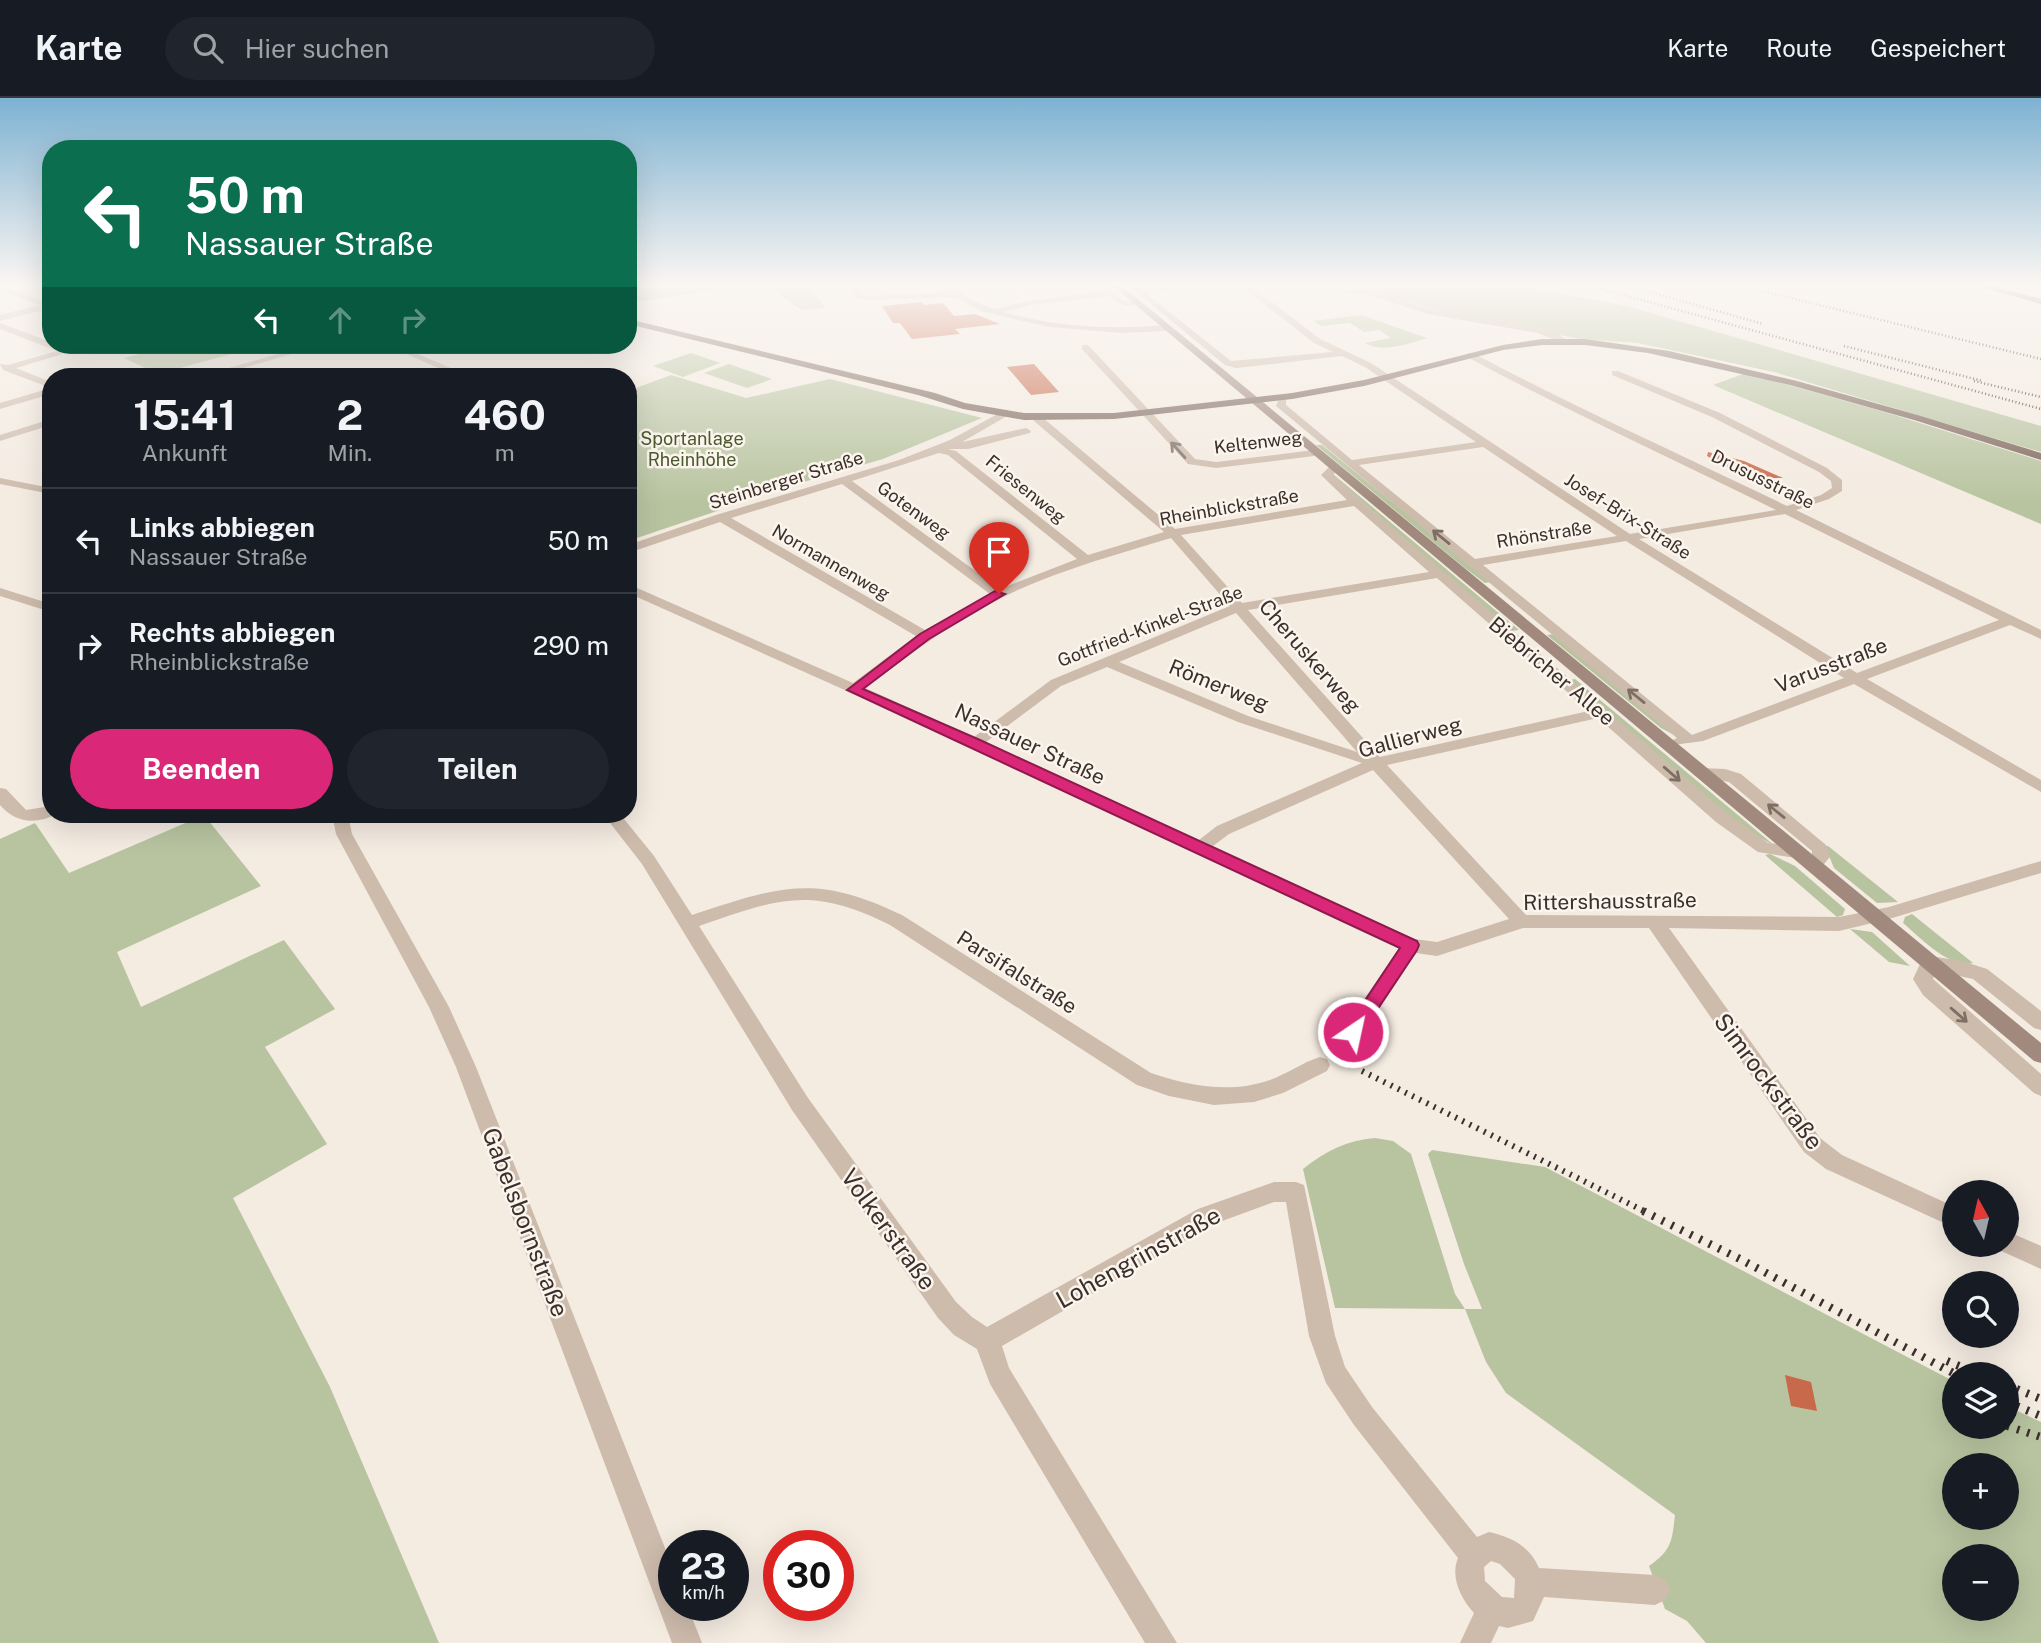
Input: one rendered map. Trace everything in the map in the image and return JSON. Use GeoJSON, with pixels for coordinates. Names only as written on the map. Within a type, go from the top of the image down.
{"type":"FeatureCollection","features":[{"type":"Feature","properties":{"kind":"main road"},"geometry":{"type":"LineString","coordinates":[[779,358],[922,393],[982,411],[1065,420],[1283,398],[1375,380]]}},
{"type":"Feature","properties":{"kind":"main road"},"geometry":{"type":"LineString","coordinates":[[1251,400],[1387,378],[1459,358]]}},
{"type":"Feature","properties":{"kind":"main road"},"geometry":{"type":"LineString","coordinates":[[1685,358],[1743,370],[1907,415],[2041,457]]}},
{"type":"Feature","properties":{"kind":"main road","name":"Biebricher Allee"},"geometry":{"type":"LineString","coordinates":[[1203,359],[2041,1055]]}},
{"type":"Feature","properties":{"kind":"street"},"geometry":{"type":"LineString","coordinates":[[2,366],[36,358]]}},
{"type":"Feature","properties":{"kind":"street"},"geometry":{"type":"LineString","coordinates":[[235,368],[271,358]]}},
{"type":"Feature","properties":{"kind":"street"},"geometry":{"type":"LineString","coordinates":[[421,358],[445,368]]}},
{"type":"Feature","properties":{"kind":"street","name":"Keltenweg"},"geometry":{"type":"LineString","coordinates":[[1095,358],[1187,459],[1199,465],[1314,453]]}},
{"type":"Feature","properties":{"kind":"street"},"geometry":{"type":"LineString","coordinates":[[1223,358],[1233,364],[1291,358]]}},
{"type":"Feature","properties":{"kind":"street","name":"Josef-Brix-Straße"},"geometry":{"type":"LineString","coordinates":[[1354,358],[1853,679],[2041,787]]}},
{"type":"Feature","properties":{"kind":"street","name":"Drususstraße"},"geometry":{"type":"LineString","coordinates":[[1476,358],[1552,399],[1602,420],[2041,635]]}},
{"type":"Feature","properties":{"kind":"street"},"geometry":{"type":"LineString","coordinates":[[2,366],[42,381]]}},
{"type":"Feature","properties":{"kind":"street","name":"Rhönstraße"},"geometry":{"type":"LineString","coordinates":[[1473,563],[1786,511],[1838,489],[1836,481],[1823,470],[1716,415],[1615,373]]}},
{"type":"Feature","properties":{"kind":"street"},"geometry":{"type":"LineString","coordinates":[[0,406],[42,394]]}},
{"type":"Feature","properties":{"kind":"street","name":"Biebricher Allee"},"geometry":{"type":"LineString","coordinates":[[1283,398],[1281,406],[1689,740]]}},
{"type":"Feature","properties":{"kind":"street","name":"Steinberger Straße"},"geometry":{"type":"LineString","coordinates":[[637,546],[720,517],[947,447],[1003,414]]}},
{"type":"Feature","properties":{"kind":"street","name":"Cheruskerweg"},"geometry":{"type":"LineString","coordinates":[[1038,419],[1173,533],[1376,763],[1522,922]]}},
{"type":"Feature","properties":{"kind":"street"},"geometry":{"type":"LineString","coordinates":[[1053,432],[1065,420]]}},
{"type":"Feature","properties":{"kind":"street","name":"Biebricher Allee"},"geometry":{"type":"LineString","coordinates":[[1275,421],[1306,427]]}},
{"type":"Feature","properties":{"kind":"street"},"geometry":{"type":"LineString","coordinates":[[0,438],[42,425]]}},
{"type":"Feature","properties":{"kind":"street","name":"Steinberger Straße"},"geometry":{"type":"LineString","coordinates":[[947,447],[968,446],[1026,431]]}},
{"type":"Feature","properties":{"kind":"street"},"geometry":{"type":"LineString","coordinates":[[1351,463],[1484,444]]}},
{"type":"Feature","properties":{"kind":"street","name":"Friesenweg"},"geometry":{"type":"LineString","coordinates":[[947,447],[1086,560]]}},
{"type":"Feature","properties":{"kind":"street","name":"Biebricher Allee"},"geometry":{"type":"LineString","coordinates":[[1334,468],[1327,475],[1356,502],[1756,844],[1772,850],[1796,852]]}},
{"type":"Feature","properties":{"kind":"street","name":"Gotenweg"},"geometry":{"type":"LineString","coordinates":[[842,480],[999,594]]}},
{"type":"Feature","properties":{"kind":"street"},"geometry":{"type":"LineString","coordinates":[[0,481],[42,489]]}},
{"type":"Feature","properties":{"kind":"street","name":"Rheinblickstraße"},"geometry":{"type":"LineString","coordinates":[[853,690],[925,636],[999,594],[1086,560],[1173,533],[1356,502]]}},
{"type":"Feature","properties":{"kind":"street","name":"Normannenweg"},"geometry":{"type":"LineString","coordinates":[[720,517],[925,636]]}},
{"type":"Feature","properties":{"kind":"street","name":"Gottfried-Kinkel-Straße"},"geometry":{"type":"LineString","coordinates":[[975,743],[1056,683],[1240,607],[1439,574]]}},
{"type":"Feature","properties":{"kind":"street"},"geometry":{"type":"LineString","coordinates":[[0,592],[42,605]]}},
{"type":"Feature","properties":{"kind":"street","name":"Nassauer Straße"},"geometry":{"type":"LineString","coordinates":[[637,592],[975,743],[1411,945]]}},
{"type":"Feature","properties":{"kind":"street","name":"Varusstraße"},"geometry":{"type":"LineString","coordinates":[[1667,744],[1689,740],[2010,620]]}},
{"type":"Feature","properties":{"kind":"street","name":"Römerweg"},"geometry":{"type":"LineString","coordinates":[[1105,661],[1243,719],[1376,763]]}},
{"type":"Feature","properties":{"kind":"street","name":"Gallierweg"},"geometry":{"type":"LineString","coordinates":[[1201,847],[1223,830],[1376,763],[1602,713]]}},
{"type":"Feature","properties":{"kind":"street"},"geometry":{"type":"LineString","coordinates":[[1319,745],[1347,730]]}},
{"type":"Feature","properties":{"kind":"street"},"geometry":{"type":"LineString","coordinates":[[1701,773],[1725,774],[1735,778],[1794,825],[1821,849],[1821,857],[1813,866]]}},
{"type":"Feature","properties":{"kind":"street"},"geometry":{"type":"LineString","coordinates":[[0,793],[13,811],[33,815],[42,813]]}},
{"type":"Feature","properties":{"kind":"street","name":"Gabelsbornstraße"},"geometry":{"type":"LineString","coordinates":[[342,823],[344,834],[439,1007],[467,1067],[687,1643]]}},
{"type":"Feature","properties":{"kind":"street","name":"Volkerstraße"},"geometry":{"type":"LineString","coordinates":[[618,823],[648,860],[800,1104],[939,1299],[963,1326],[987,1341]]}},
{"type":"Feature","properties":{"kind":"street","name":"Rittershausstraße"},"geometry":{"type":"LineString","coordinates":[[1411,945],[1437,949],[1522,922],[1839,924],[1875,917],[2041,867]]}},
{"type":"Feature","properties":{"kind":"street","name":"Parsifalstraße"},"geometry":{"type":"LineString","coordinates":[[686,924],[769,897],[794,893],[842,896],[870,905],[896,920],[1144,1079],[1157,1084],[1197,1095],[1226,1097],[1255,1094],[1279,1086],[1321,1065]]}},
{"type":"Feature","properties":{"kind":"street","name":"Simrockstraße"},"geometry":{"type":"LineString","coordinates":[[1655,923],[1812,1145],[1834,1162],[1942,1211]]}},
{"type":"Feature","properties":{"kind":"street"},"geometry":{"type":"LineString","coordinates":[[1353,1032],[1411,945]]}},
{"type":"Feature","properties":{"kind":"street"},"geometry":{"type":"LineString","coordinates":[[2041,1023],[1980,974],[1930,963],[1923,979],[1930,990],[2041,1087]]}},
{"type":"Feature","properties":{"kind":"street","name":"Lohengrinstraße"},"geometry":{"type":"LineString","coordinates":[[987,1341],[1206,1216],[1274,1192],[1296,1192],[1322,1336],[1335,1374],[1363,1416],[1473,1554]]}},
{"type":"Feature","properties":{"kind":"street"},"geometry":{"type":"LineString","coordinates":[[2020,1248],[2041,1258]]}},
{"type":"Feature","properties":{"kind":"street"},"geometry":{"type":"LineString","coordinates":[[987,1341],[999,1375],[1162,1643]]}},
{"type":"Feature","properties":{"kind":"street"},"geometry":{"type":"LineString","coordinates":[[1489,1546],[1510,1552],[1526,1570],[1531,1582],[1528,1603],[1522,1611],[1503,1614],[1492,1609],[1475,1593],[1469,1562],[1473,1554],[1489,1546]]}},
{"type":"Feature","properties":{"kind":"street"},"geometry":{"type":"LineString","coordinates":[[1531,1582],[1655,1590]]}},
{"type":"Feature","properties":{"kind":"street"},"geometry":{"type":"LineString","coordinates":[[1475,1643],[1492,1609]]}},
{"type":"Feature","properties":{"kind":"green space"},"geometry":{"type":"Polygon","coordinates":[[[124,358],[216,358],[180,368],[145,368],[124,358]]]}},
{"type":"Feature","properties":{"kind":"green space"},"geometry":{"type":"Polygon","coordinates":[[[676,358],[706,358],[720,363],[683,377],[653,366],[676,358]]]}},
{"type":"Feature","properties":{"kind":"green space"},"geometry":{"type":"Polygon","coordinates":[[[1709,358],[1807,358],[2041,426],[2041,452],[1774,372],[1709,358]]]}},
{"type":"Feature","properties":{"kind":"green space"},"geometry":{"type":"Polygon","coordinates":[[[729,364],[772,379],[747,388],[704,373],[729,364]]]}},
{"type":"Feature","properties":{"kind":"green space"},"geometry":{"type":"Polygon","coordinates":[[[1746,373],[1888,413],[2041,461],[2041,524],[1713,385],[1746,373]]]}},
{"type":"Feature","properties":{"kind":"green space","name":"Sportanlage Rheinhöhe"},"geometry":{"type":"Polygon","coordinates":[[[671,375],[746,398],[830,379],[982,418],[883,459],[714,508],[720,510],[637,538],[637,388],[671,375]]]}},
{"type":"Feature","properties":{"kind":"green space"},"geometry":{"type":"Polygon","coordinates":[[[1316,445],[1322,445],[1491,582],[1485,583],[1465,568],[1316,445]]]}},
{"type":"Feature","properties":{"kind":"green space"},"geometry":{"type":"Polygon","coordinates":[[[1331,475],[1519,630],[1511,631],[1331,475]]]}},
{"type":"Feature","properties":{"kind":"green space"},"geometry":{"type":"Polygon","coordinates":[[[1555,634],[1676,736],[1661,728],[1547,635],[1555,634]]]}},
{"type":"Feature","properties":{"kind":"green space"},"geometry":{"type":"Polygon","coordinates":[[[1575,679],[1775,846],[1746,830],[1570,680],[1575,679]]]}},
{"type":"Feature","properties":{"kind":"green space"},"geometry":{"type":"Polygon","coordinates":[[[35,823],[69,873],[185,823],[210,823],[261,886],[117,952],[141,1007],[284,940],[335,1009],[265,1047],[327,1144],[233,1198],[330,1387],[439,1643],[0,1643],[0,839],[35,823]]]}},
{"type":"Feature","properties":{"kind":"green space"},"geometry":{"type":"Polygon","coordinates":[[[1825,846],[1898,902],[1877,903],[1834,868],[1825,846]]]}},
{"type":"Feature","properties":{"kind":"green space"},"geometry":{"type":"Polygon","coordinates":[[[1770,854],[1795,866],[1845,909],[1843,915],[1837,917],[1765,855],[1770,854]]]}},
{"type":"Feature","properties":{"kind":"green space"},"geometry":{"type":"Polygon","coordinates":[[[1912,914],[1973,963],[1954,961],[1926,944],[1903,923],[1905,917],[1912,914]]]}},
{"type":"Feature","properties":{"kind":"green space"},"geometry":{"type":"Polygon","coordinates":[[[1850,929],[1872,932],[1910,966],[1889,962],[1850,929]]]}},
{"type":"Feature","properties":{"kind":"green space"},"geometry":{"type":"Polygon","coordinates":[[[1375,1138],[1393,1141],[1411,1154],[1455,1294],[1465,1309],[1335,1308],[1303,1169],[1337,1148],[1355,1141],[1375,1138]]]}},
{"type":"Feature","properties":{"kind":"green space"},"geometry":{"type":"Polygon","coordinates":[[[1432,1150],[1545,1167],[1942,1375],[1942,1439],[2019,1439],[2019,1412],[2041,1422],[2041,1643],[1706,1643],[1687,1621],[1665,1609],[1649,1566],[1667,1550],[1675,1515],[1506,1393],[1486,1362],[1465,1309],[1482,1309],[1464,1264],[1428,1154],[1432,1150]]]}},
{"type":"Feature","properties":{"kind":"building"},"geometry":{"type":"Polygon","coordinates":[[[1034,364],[1059,392],[1031,395],[1007,367],[1034,364]]]}},
{"type":"Feature","properties":{"kind":"building"},"geometry":{"type":"Polygon","coordinates":[[[1708,452],[1744,461],[1783,478],[1747,478],[1707,456],[1708,452]]]}},
{"type":"Feature","properties":{"kind":"building"},"geometry":{"type":"Polygon","coordinates":[[[1785,1375],[1811,1382],[1817,1411],[1791,1406],[1785,1375]]]}},
{"type":"Feature","properties":{"kind":"railway"},"geometry":{"type":"LineString","coordinates":[[1854,358],[2041,409]]}},
{"type":"Feature","properties":{"kind":"railway"},"geometry":{"type":"LineString","coordinates":[[1892,358],[1983,381]]}},
{"type":"Feature","properties":{"kind":"railway"},"geometry":{"type":"LineString","coordinates":[[1974,381],[2041,397]]}},
{"type":"Feature","properties":{"kind":"railway"},"geometry":{"type":"LineString","coordinates":[[1362,1071],[1646,1212]]}},
{"type":"Feature","properties":{"kind":"railway"},"geometry":{"type":"LineString","coordinates":[[1643,1211],[1740,1259],[1942,1367]]}},
{"type":"Feature","properties":{"kind":"railway"},"geometry":{"type":"LineString","coordinates":[[2019,1390],[2041,1399]]}},
{"type":"Feature","properties":{"kind":"railway"},"geometry":{"type":"LineString","coordinates":[[2019,1407],[2041,1416]]}},
{"type":"Feature","properties":{"kind":"railway"},"geometry":{"type":"LineString","coordinates":[[2019,1430],[2041,1437]]}},
{"type":"Feature","properties":{"kind":"route"},"geometry":{"type":"LineString","coordinates":[[999,594],[925,636],[853,690],[975,743],[1411,945],[1353,1032]]}}]}
